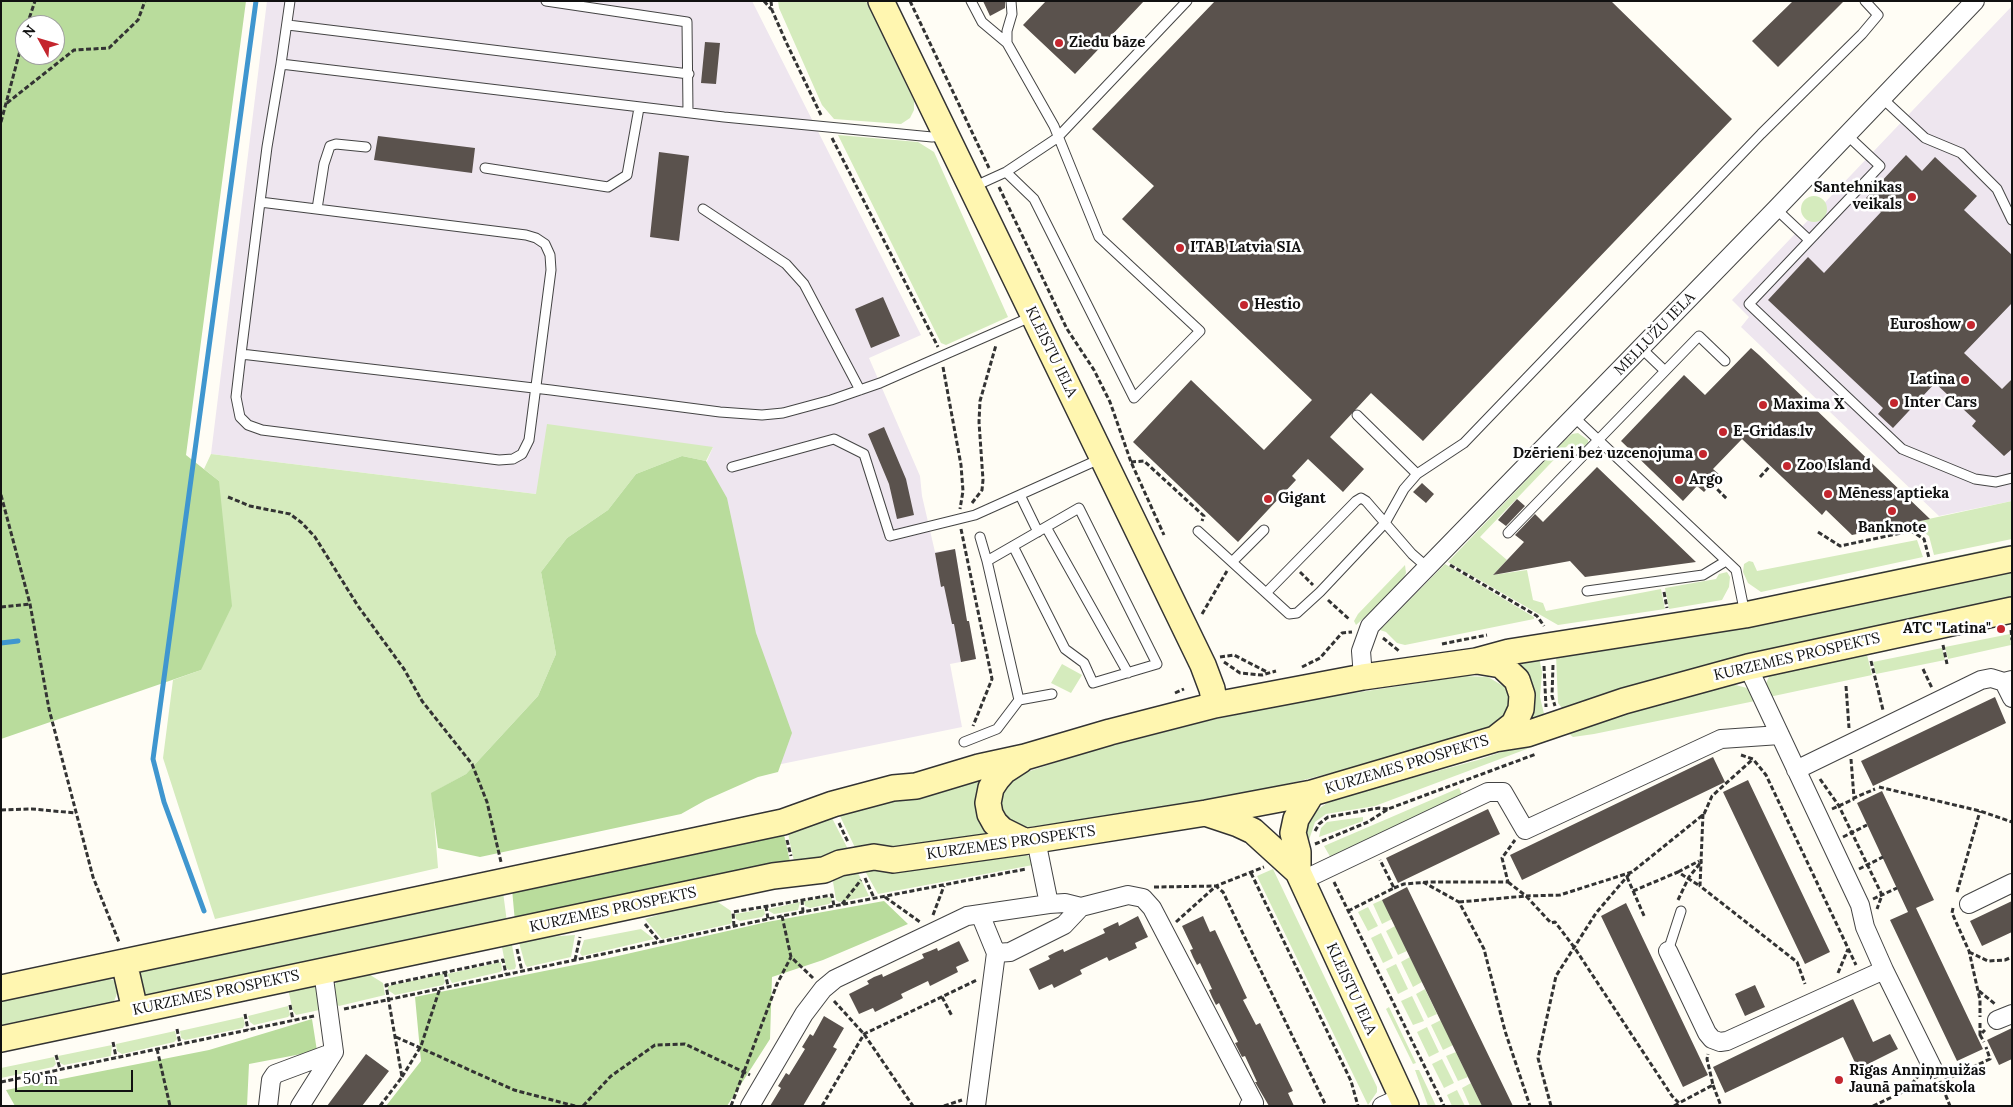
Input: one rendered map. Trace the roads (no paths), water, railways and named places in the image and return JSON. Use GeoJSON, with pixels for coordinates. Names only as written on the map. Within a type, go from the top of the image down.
{"type":"FeatureCollection","features":[{"type":"Feature","properties":{"kind":"main road","name":"KLEISTU IELA"},"geometry":{"type":"LineString","coordinates":[[881,1],[1203,665],[1212,689],[1215,705]]}},
{"type":"Feature","properties":{"kind":"main road"},"geometry":{"type":"LineString","coordinates":[[1,988],[118,951],[783,822],[800,818],[816,809],[884,790],[916,786],[979,767],[1025,758],[1110,732],[1215,705],[1363,677],[1476,661],[1509,652],[1745,615],[2012,559]]}},
{"type":"Feature","properties":{"kind":"main road","name":"KURZEMES PROSPEKTS"},"geometry":{"type":"LineString","coordinates":[[1,1039],[136,1014],[323,972],[795,873],[824,870],[840,863],[874,857],[893,860],[1030,841],[1206,813],[1312,793],[1495,739],[1527,734],[1624,701],[1748,667],[2006,620]]}},
{"type":"Feature","properties":{"kind":"main road"},"geometry":{"type":"LineString","coordinates":[[1476,661],[1501,665],[1517,680],[1522,695],[1521,709],[1514,724],[1495,739]]}},
{"type":"Feature","properties":{"kind":"main road"},"geometry":{"type":"LineString","coordinates":[[1025,758],[1000,775],[991,788],[988,803],[995,823],[1002,830],[1030,841]]}},
{"type":"Feature","properties":{"kind":"main road","name":"KLEISTU IELA"},"geometry":{"type":"LineString","coordinates":[[1312,793],[1296,819],[1293,833],[1298,852],[1300,877],[1396,1103]]}},
{"type":"Feature","properties":{"kind":"main road","name":"KLEISTU IELA"},"geometry":{"type":"LineString","coordinates":[[1206,813],[1253,831],[1300,877]]}},
{"type":"Feature","properties":{"kind":"main road"},"geometry":{"type":"LineString","coordinates":[[118,951],[136,1014]]}},
{"type":"Feature","properties":{"kind":"street","name":"MELLUŽU IELA"},"geometry":{"type":"LineString","coordinates":[[1363,677],[1361,651],[1370,626],[1776,209],[1975,1]]}},
{"type":"Feature","properties":{"kind":"street"},"geometry":{"type":"LineString","coordinates":[[1748,667],[1860,905],[1865,927],[1884,970],[1937,1076]]}},
{"type":"Feature","properties":{"kind":"street"},"geometry":{"type":"LineString","coordinates":[[1796,770],[1981,680],[1991,678],[2008,681],[2012,698]]}},
{"type":"Feature","properties":{"kind":"street"},"geometry":{"type":"LineString","coordinates":[[1300,877],[1326,868],[1488,792],[1503,792],[1526,830],[1721,739],[1780,735]]}},
{"type":"Feature","properties":{"kind":"street"},"geometry":{"type":"LineString","coordinates":[[1030,841],[1041,866],[1049,904]]}},
{"type":"Feature","properties":{"kind":"street"},"geometry":{"type":"LineString","coordinates":[[1960,901],[2012,883]]}},
{"type":"Feature","properties":{"kind":"street"},"geometry":{"type":"LineString","coordinates":[[750,1106],[804,1014],[823,989],[848,972],[958,919],[1065,902],[1081,906],[1128,895],[1143,898],[1152,908],[1254,1103],[1249,1106]]}},
{"type":"Feature","properties":{"kind":"street"},"geometry":{"type":"LineString","coordinates":[[996,953],[1010,952],[1064,925],[1081,906]]}},
{"type":"Feature","properties":{"kind":"street"},"geometry":{"type":"LineString","coordinates":[[976,1106],[996,953],[980,914]]}},
{"type":"Feature","properties":{"kind":"street"},"geometry":{"type":"LineString","coordinates":[[1668,951],[1707,1033],[1712,1039],[1727,1041],[1884,970]]}},
{"type":"Feature","properties":{"kind":"street"},"geometry":{"type":"LineString","coordinates":[[300,1106],[332,1060],[334,1052],[323,972]]}},
{"type":"Feature","properties":{"kind":"street"},"geometry":{"type":"LineString","coordinates":[[268,1106],[271,1080],[275,1074],[334,1052]]}},
{"type":"Feature","properties":{"kind":"lane"},"geometry":{"type":"LineString","coordinates":[[260,202],[526,234],[541,241],[550,255],[551,270],[536,389],[526,448],[516,458],[499,460],[255,428],[242,420],[236,406],[241,354],[260,202],[288,25],[290,1]]}},
{"type":"Feature","properties":{"kind":"lane"},"geometry":{"type":"LineString","coordinates":[[546,1],[687,22],[688,112]]}},
{"type":"Feature","properties":{"kind":"lane"},"geometry":{"type":"LineString","coordinates":[[972,1],[982,22],[1007,43],[1054,126],[1099,237],[1200,331],[1134,398],[1034,199],[1006,172]]}},
{"type":"Feature","properties":{"kind":"lane"},"geometry":{"type":"LineString","coordinates":[[1007,43],[1007,31],[1012,14],[1010,1]]}},
{"type":"Feature","properties":{"kind":"lane"},"geometry":{"type":"LineString","coordinates":[[971,188],[1006,172],[1058,138],[1186,1]]}},
{"type":"Feature","properties":{"kind":"lane"},"geometry":{"type":"LineString","coordinates":[[1198,531],[1290,614],[1298,613],[1385,523],[1404,490],[1417,474],[1464,443],[1761,134],[1862,34],[1878,15],[1865,1]]}},
{"type":"Feature","properties":{"kind":"lane"},"geometry":{"type":"LineString","coordinates":[[288,25],[689,74]]}},
{"type":"Feature","properties":{"kind":"lane"},"geometry":{"type":"LineString","coordinates":[[281,64],[639,108],[932,137],[946,136]]}},
{"type":"Feature","properties":{"kind":"lane"},"geometry":{"type":"LineString","coordinates":[[1882,98],[1925,138],[1961,153],[1997,188],[2012,220]]}},
{"type":"Feature","properties":{"kind":"lane"},"geometry":{"type":"LineString","coordinates":[[485,168],[608,187],[627,175],[639,108]]}},
{"type":"Feature","properties":{"kind":"lane"},"geometry":{"type":"LineString","coordinates":[[1847,135],[1880,166],[1749,304],[1902,448],[1976,479],[1996,482],[2012,478]]}},
{"type":"Feature","properties":{"kind":"lane"},"geometry":{"type":"LineString","coordinates":[[317,209],[324,164],[330,146],[336,144],[366,147]]}},
{"type":"Feature","properties":{"kind":"lane"},"geometry":{"type":"LineString","coordinates":[[703,209],[786,264],[804,284],[860,390]]}},
{"type":"Feature","properties":{"kind":"lane"},"geometry":{"type":"LineString","coordinates":[[1776,209],[1809,240]]}},
{"type":"Feature","properties":{"kind":"lane"},"geometry":{"type":"LineString","coordinates":[[241,354],[720,412],[762,415],[805,408],[860,390],[996,334],[1033,316]]}},
{"type":"Feature","properties":{"kind":"lane"},"geometry":{"type":"LineString","coordinates":[[1508,533],[1699,336],[1725,361]]}},
{"type":"Feature","properties":{"kind":"lane"},"geometry":{"type":"LineString","coordinates":[[1641,348],[1665,371]]}},
{"type":"Feature","properties":{"kind":"lane"},"geometry":{"type":"LineString","coordinates":[[1357,415],[1417,474]]}},
{"type":"Feature","properties":{"kind":"lane"},"geometry":{"type":"LineString","coordinates":[[1574,417],[1736,570],[1745,615]]}},
{"type":"Feature","properties":{"kind":"lane"},"geometry":{"type":"LineString","coordinates":[[732,467],[834,439],[864,454],[890,536],[975,514],[1102,458]]}},
{"type":"Feature","properties":{"kind":"lane"},"geometry":{"type":"LineString","coordinates":[[1020,495],[1128,673]]}},
{"type":"Feature","properties":{"kind":"lane"},"geometry":{"type":"LineString","coordinates":[[1266,593],[1361,498],[1412,554],[1428,568]]}},
{"type":"Feature","properties":{"kind":"lane"},"geometry":{"type":"LineString","coordinates":[[987,561],[1013,546],[1042,530],[1079,508],[1157,664],[1093,683],[1084,664],[1065,649],[1013,546]]}},
{"type":"Feature","properties":{"kind":"lane"},"geometry":{"type":"LineString","coordinates":[[1233,561],[1264,530]]}},
{"type":"Feature","properties":{"kind":"lane"},"geometry":{"type":"LineString","coordinates":[[980,537],[1018,700]]}},
{"type":"Feature","properties":{"kind":"lane"},"geometry":{"type":"LineString","coordinates":[[1587,591],[1662,582],[1703,574],[1726,561]]}},
{"type":"Feature","properties":{"kind":"lane"},"geometry":{"type":"LineString","coordinates":[[964,742],[997,729],[1018,700],[1052,694]]}},
{"type":"Feature","properties":{"kind":"lane"},"geometry":{"type":"LineString","coordinates":[[1668,951],[1681,911]]}},
{"type":"Feature","properties":{"kind":"waterway"},"geometry":{"type":"LineString","coordinates":[[204,911],[164,802],[153,759],[256,1]]}},
{"type":"Feature","properties":{"kind":"waterway"},"geometry":{"type":"LineString","coordinates":[[1,643],[18,641]]}},
{"type":"Feature","properties":{"kind":"place","name":"Ziedu bāze"},"geometry":{"type":"Point","coordinates":[1059,43]}},
{"type":"Feature","properties":{"kind":"place","name":"Santehnikas veikals"},"geometry":{"type":"Point","coordinates":[1912,197]}},
{"type":"Feature","properties":{"kind":"place","name":"ITAB Latvia SIA"},"geometry":{"type":"Point","coordinates":[1180,248]}},
{"type":"Feature","properties":{"kind":"place","name":"Hestio"},"geometry":{"type":"Point","coordinates":[1244,305]}},
{"type":"Feature","properties":{"kind":"place","name":"Euroshow"},"geometry":{"type":"Point","coordinates":[1971,325]}},
{"type":"Feature","properties":{"kind":"place","name":"Latina"},"geometry":{"type":"Point","coordinates":[1965,380]}},
{"type":"Feature","properties":{"kind":"place","name":"Inter Cars"},"geometry":{"type":"Point","coordinates":[1894,403]}},
{"type":"Feature","properties":{"kind":"place","name":"Maxima X"},"geometry":{"type":"Point","coordinates":[1763,405]}},
{"type":"Feature","properties":{"kind":"place","name":"E-Gridas.lv"},"geometry":{"type":"Point","coordinates":[1723,432]}},
{"type":"Feature","properties":{"kind":"place","name":"Dzērieni bez uzcenojuma"},"geometry":{"type":"Point","coordinates":[1703,454]}},
{"type":"Feature","properties":{"kind":"place","name":"Zoo Island"},"geometry":{"type":"Point","coordinates":[1787,466]}},
{"type":"Feature","properties":{"kind":"place","name":"Argo"},"geometry":{"type":"Point","coordinates":[1679,480]}},
{"type":"Feature","properties":{"kind":"place","name":"Mēness aptieka"},"geometry":{"type":"Point","coordinates":[1828,494]}},
{"type":"Feature","properties":{"kind":"place","name":"Gigant"},"geometry":{"type":"Point","coordinates":[1268,499]}},
{"type":"Feature","properties":{"kind":"place","name":"Banknote"},"geometry":{"type":"Point","coordinates":[1892,511]}},
{"type":"Feature","properties":{"kind":"place","name":"ATC \"Latina\""},"geometry":{"type":"Point","coordinates":[2001,629]}},
{"type":"Feature","properties":{"kind":"place","name":"Rīgas Anniņmuižas Jaunā pamatskola"},"geometry":{"type":"Point","coordinates":[1839,1080]}}]}
